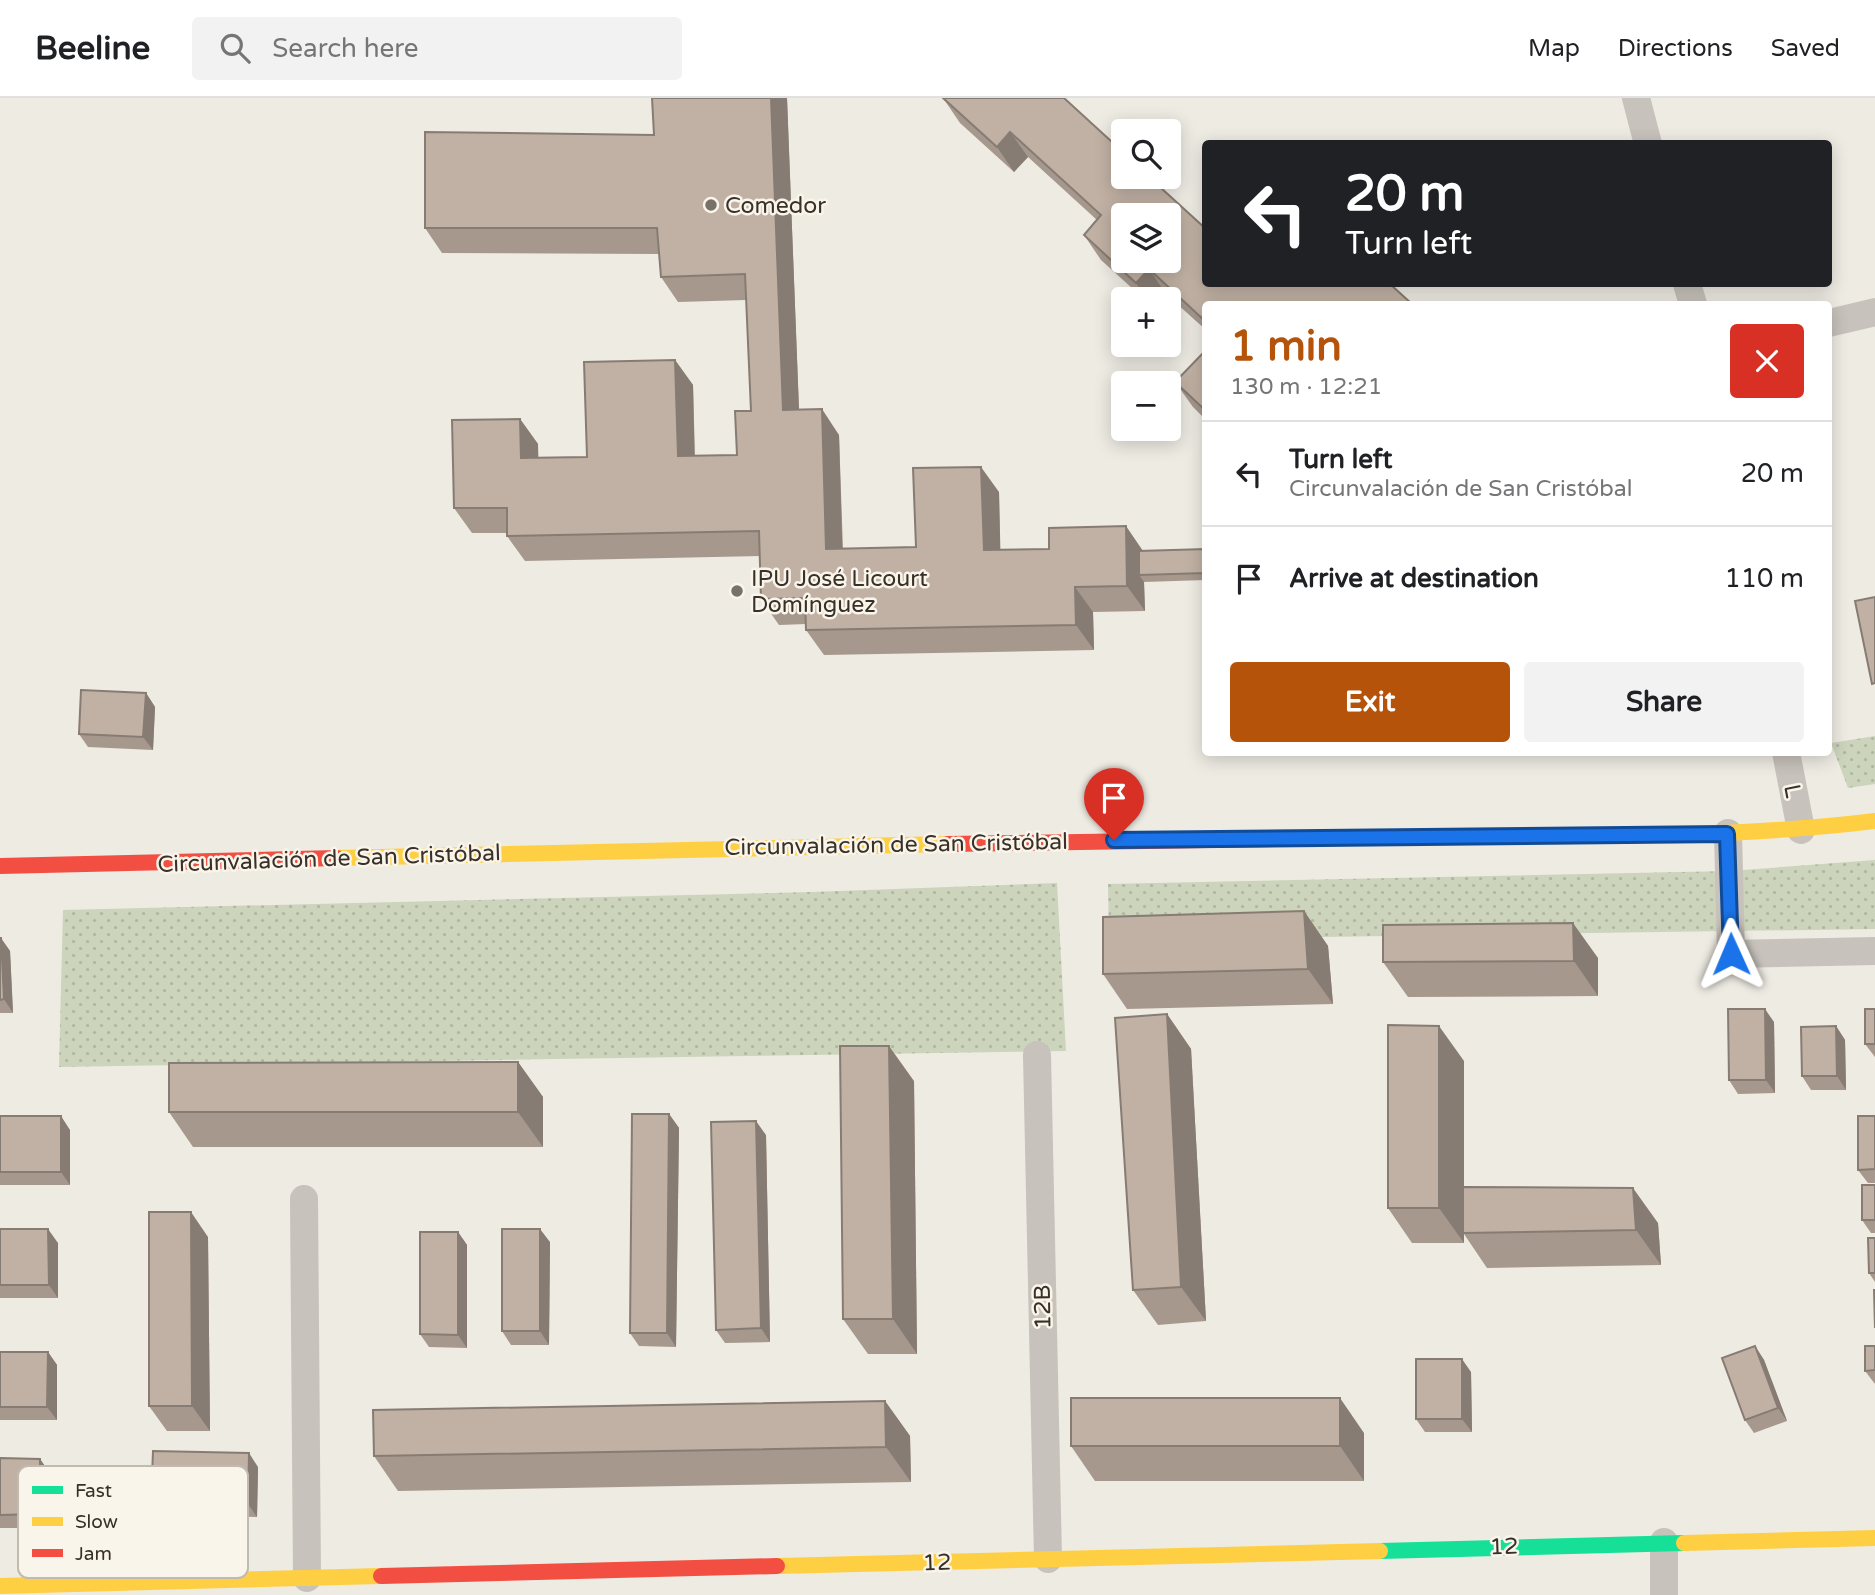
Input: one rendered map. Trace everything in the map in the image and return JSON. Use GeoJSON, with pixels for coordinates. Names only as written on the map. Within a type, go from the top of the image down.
{"type":"FeatureCollection","features":[{"type":"Feature","properties":{"kind":"street"},"geometry":{"type":"LineString","coordinates":[[1636,98],[1647,140]]}},
{"type":"Feature","properties":{"kind":"street"},"geometry":{"type":"LineString","coordinates":[[1832,322],[1875,312]]}},
{"type":"Feature","properties":{"kind":"street","name":"L"},"geometry":{"type":"LineString","coordinates":[[1787,756],[1801,830]]}},
{"type":"Feature","properties":{"kind":"street","name":"Circunvalación de San Cristóbal"},"geometry":{"type":"LineString","coordinates":[[0,866],[797,845],[1727,834],[1801,830],[1875,821]]}},
{"type":"Feature","properties":{"kind":"street"},"geometry":{"type":"LineString","coordinates":[[1727,834],[1731,954],[1875,951]]}},
{"type":"Feature","properties":{"kind":"street","name":"12B"},"geometry":{"type":"LineString","coordinates":[[1037,1055],[1048,1559]]}},
{"type":"Feature","properties":{"kind":"street"},"geometry":{"type":"LineString","coordinates":[[304,1199],[307,1577]]}},
{"type":"Feature","properties":{"kind":"street","name":"12"},"geometry":{"type":"LineString","coordinates":[[0,1586],[40,1590],[307,1577],[1875,1538]]}},
{"type":"Feature","properties":{"kind":"street"},"geometry":{"type":"LineString","coordinates":[[1664,1542],[1664,1595]]}},
{"type":"Feature","properties":{"kind":"green space"},"geometry":{"type":"Polygon","coordinates":[[[1875,736],[1875,784],[1848,788],[1832,743],[1875,736]]]}},
{"type":"Feature","properties":{"kind":"green space"},"geometry":{"type":"Polygon","coordinates":[[[1875,860],[1875,929],[1109,940],[1108,884],[1729,871],[1875,860]]]}},
{"type":"Feature","properties":{"kind":"green space"},"geometry":{"type":"Polygon","coordinates":[[[1057,883],[1066,1051],[59,1067],[63,910],[811,892],[1057,883]]]}},
{"type":"Feature","properties":{"kind":"building"},"geometry":{"type":"Polygon","coordinates":[[[652,98],[771,98],[783,410],[822,409],[826,549],[916,547],[913,468],[981,467],[984,550],[1049,549],[1049,528],[1126,526],[1127,586],[1075,587],[1076,625],[806,630],[805,598],[761,599],[759,531],[507,536],[507,508],[454,508],[452,420],[520,419],[521,458],[587,457],[584,362],[675,360],[678,456],[737,455],[735,411],[751,411],[745,274],[661,277],[657,228],[425,228],[425,132],[654,135],[652,98]]]}},
{"type":"Feature","properties":{"kind":"building"},"geometry":{"type":"Polygon","coordinates":[[[943,98],[1064,98],[1111,141],[1111,189],[1162,189],[1178,203],[1111,203],[1111,260],[1084,235],[1101,215],[1010,132],[997,147],[943,98]]]}},
{"type":"Feature","properties":{"kind":"building"},"geometry":{"type":"Polygon","coordinates":[[[1181,206],[1202,225],[1202,287],[1393,287],[1409,301],[1202,301],[1202,318],[1181,299],[1181,287],[1168,287],[1153,273],[1181,273],[1181,206]]]}},
{"type":"Feature","properties":{"kind":"building"},"geometry":{"type":"Polygon","coordinates":[[[1125,273],[1145,273],[1136,283],[1125,273]]]}},
{"type":"Feature","properties":{"kind":"building"},"geometry":{"type":"Polygon","coordinates":[[[1202,354],[1202,407],[1181,388],[1181,376],[1202,354]]]}},
{"type":"Feature","properties":{"kind":"building"},"geometry":{"type":"Polygon","coordinates":[[[1202,549],[1202,573],[1139,575],[1139,551],[1202,549]]]}},
{"type":"Feature","properties":{"kind":"building"},"geometry":{"type":"Polygon","coordinates":[[[1875,597],[1875,683],[1872,684],[1855,601],[1875,597]]]}},
{"type":"Feature","properties":{"kind":"building"},"geometry":{"type":"Polygon","coordinates":[[[81,690],[146,693],[143,737],[79,734],[81,690]]]}},
{"type":"Feature","properties":{"kind":"building"},"geometry":{"type":"Polygon","coordinates":[[[1304,911],[1308,969],[1103,974],[1103,917],[1304,911]]]}},
{"type":"Feature","properties":{"kind":"building"},"geometry":{"type":"Polygon","coordinates":[[[1573,923],[1574,961],[1383,962],[1383,925],[1573,923]]]}},
{"type":"Feature","properties":{"kind":"building"},"geometry":{"type":"Polygon","coordinates":[[[0,938],[4,999],[0,1000],[0,938]]]}},
{"type":"Feature","properties":{"kind":"building"},"geometry":{"type":"Polygon","coordinates":[[[1728,1009],[1765,1009],[1766,1080],[1729,1080],[1728,1009]]]}},
{"type":"Feature","properties":{"kind":"building"},"geometry":{"type":"Polygon","coordinates":[[[1865,1009],[1875,1009],[1875,1044],[1865,1044],[1865,1009]]]}},
{"type":"Feature","properties":{"kind":"building"},"geometry":{"type":"Polygon","coordinates":[[[1167,1014],[1181,1287],[1133,1290],[1115,1018],[1167,1014]]]}},
{"type":"Feature","properties":{"kind":"building"},"geometry":{"type":"Polygon","coordinates":[[[1388,1025],[1439,1026],[1439,1208],[1388,1208],[1388,1025]]]}},
{"type":"Feature","properties":{"kind":"building"},"geometry":{"type":"Polygon","coordinates":[[[1836,1026],[1837,1076],[1802,1076],[1801,1027],[1836,1026]]]}},
{"type":"Feature","properties":{"kind":"building"},"geometry":{"type":"Polygon","coordinates":[[[840,1046],[889,1046],[893,1319],[843,1319],[840,1046]]]}},
{"type":"Feature","properties":{"kind":"building"},"geometry":{"type":"Polygon","coordinates":[[[518,1062],[518,1112],[169,1112],[169,1063],[518,1062]]]}},
{"type":"Feature","properties":{"kind":"building"},"geometry":{"type":"Polygon","coordinates":[[[632,1114],[669,1114],[667,1333],[630,1333],[632,1114]]]}},
{"type":"Feature","properties":{"kind":"building"},"geometry":{"type":"Polygon","coordinates":[[[0,1116],[61,1116],[61,1172],[0,1172],[0,1116]]]}},
{"type":"Feature","properties":{"kind":"building"},"geometry":{"type":"Polygon","coordinates":[[[1858,1116],[1875,1116],[1875,1169],[1858,1170],[1858,1116]]]}},
{"type":"Feature","properties":{"kind":"building"},"geometry":{"type":"Polygon","coordinates":[[[756,1121],[761,1328],[716,1330],[711,1122],[756,1121]]]}},
{"type":"Feature","properties":{"kind":"building"},"geometry":{"type":"Polygon","coordinates":[[[1862,1185],[1875,1185],[1875,1220],[1862,1220],[1862,1185]]]}},
{"type":"Feature","properties":{"kind":"building"},"geometry":{"type":"Polygon","coordinates":[[[1463,1187],[1633,1188],[1636,1230],[1463,1233],[1463,1187]]]}},
{"type":"Feature","properties":{"kind":"building"},"geometry":{"type":"Polygon","coordinates":[[[149,1212],[191,1212],[192,1406],[149,1406],[149,1212]]]}},
{"type":"Feature","properties":{"kind":"building"},"geometry":{"type":"Polygon","coordinates":[[[0,1229],[48,1229],[49,1285],[0,1285],[0,1229]]]}},
{"type":"Feature","properties":{"kind":"building"},"geometry":{"type":"Polygon","coordinates":[[[502,1229],[540,1229],[540,1331],[502,1331],[502,1229]]]}},
{"type":"Feature","properties":{"kind":"building"},"geometry":{"type":"Polygon","coordinates":[[[420,1232],[458,1232],[458,1335],[420,1334],[420,1232]]]}},
{"type":"Feature","properties":{"kind":"building"},"geometry":{"type":"Polygon","coordinates":[[[1868,1238],[1875,1238],[1875,1273],[1869,1273],[1868,1238]]]}},
{"type":"Feature","properties":{"kind":"building"},"geometry":{"type":"Polygon","coordinates":[[[1755,1346],[1778,1408],[1745,1420],[1722,1358],[1755,1346]]]}},
{"type":"Feature","properties":{"kind":"building"},"geometry":{"type":"Polygon","coordinates":[[[1865,1346],[1875,1346],[1875,1370],[1865,1371],[1865,1346]]]}},
{"type":"Feature","properties":{"kind":"building"},"geometry":{"type":"Polygon","coordinates":[[[0,1352],[48,1352],[47,1407],[0,1407],[0,1352]]]}},
{"type":"Feature","properties":{"kind":"building"},"geometry":{"type":"Polygon","coordinates":[[[1416,1359],[1462,1359],[1462,1419],[1416,1419],[1416,1359]]]}},
{"type":"Feature","properties":{"kind":"building"},"geometry":{"type":"Polygon","coordinates":[[[1071,1398],[1340,1398],[1340,1446],[1071,1446],[1071,1398]]]}},
{"type":"Feature","properties":{"kind":"building"},"geometry":{"type":"Polygon","coordinates":[[[885,1401],[886,1447],[374,1456],[373,1410],[885,1401]]]}},
{"type":"Feature","properties":{"kind":"building"},"geometry":{"type":"Polygon","coordinates":[[[153,1451],[249,1453],[248,1504],[248,1466],[152,1466],[153,1451]]]}},
{"type":"Feature","properties":{"kind":"building"},"geometry":{"type":"Polygon","coordinates":[[[0,1458],[40,1459],[40,1466],[18,1466],[18,1515],[0,1515],[0,1458]]]}},
{"type":"Feature","properties":{"kind":"traffic: fast"},"geometry":{"type":"LineString","coordinates":[[1380,1551],[1684,1543]]}},
{"type":"Feature","properties":{"kind":"traffic: slow"},"geometry":{"type":"LineString","coordinates":[[1407,837],[1700,834],[1875,821]]}},
{"type":"Feature","properties":{"kind":"traffic: slow"},"geometry":{"type":"LineString","coordinates":[[337,858],[947,844]]}},
{"type":"Feature","properties":{"kind":"traffic: slow"},"geometry":{"type":"LineString","coordinates":[[1684,1543],[1875,1538]]}},
{"type":"Feature","properties":{"kind":"traffic: slow"},"geometry":{"type":"LineString","coordinates":[[777,1566],[1380,1551]]}},
{"type":"Feature","properties":{"kind":"traffic: slow"},"geometry":{"type":"LineString","coordinates":[[0,1586],[381,1576]]}},
{"type":"Feature","properties":{"kind":"traffic: jam"},"geometry":{"type":"LineString","coordinates":[[947,844],[1407,837]]}},
{"type":"Feature","properties":{"kind":"traffic: jam"},"geometry":{"type":"LineString","coordinates":[[0,866],[337,858]]}},
{"type":"Feature","properties":{"kind":"traffic: jam"},"geometry":{"type":"LineString","coordinates":[[381,1576],[777,1566]]}},
{"type":"Feature","properties":{"kind":"place","name":"Comedor"},"geometry":{"type":"Point","coordinates":[711,205]}},
{"type":"Feature","properties":{"kind":"place","name":"IPU José Licourt Domínguez"},"geometry":{"type":"Point","coordinates":[737,591]}},
{"type":"Feature","properties":{"kind":"route"},"geometry":{"type":"LineString","coordinates":[[1114,840],[1727,834],[1731,954]]}}]}
